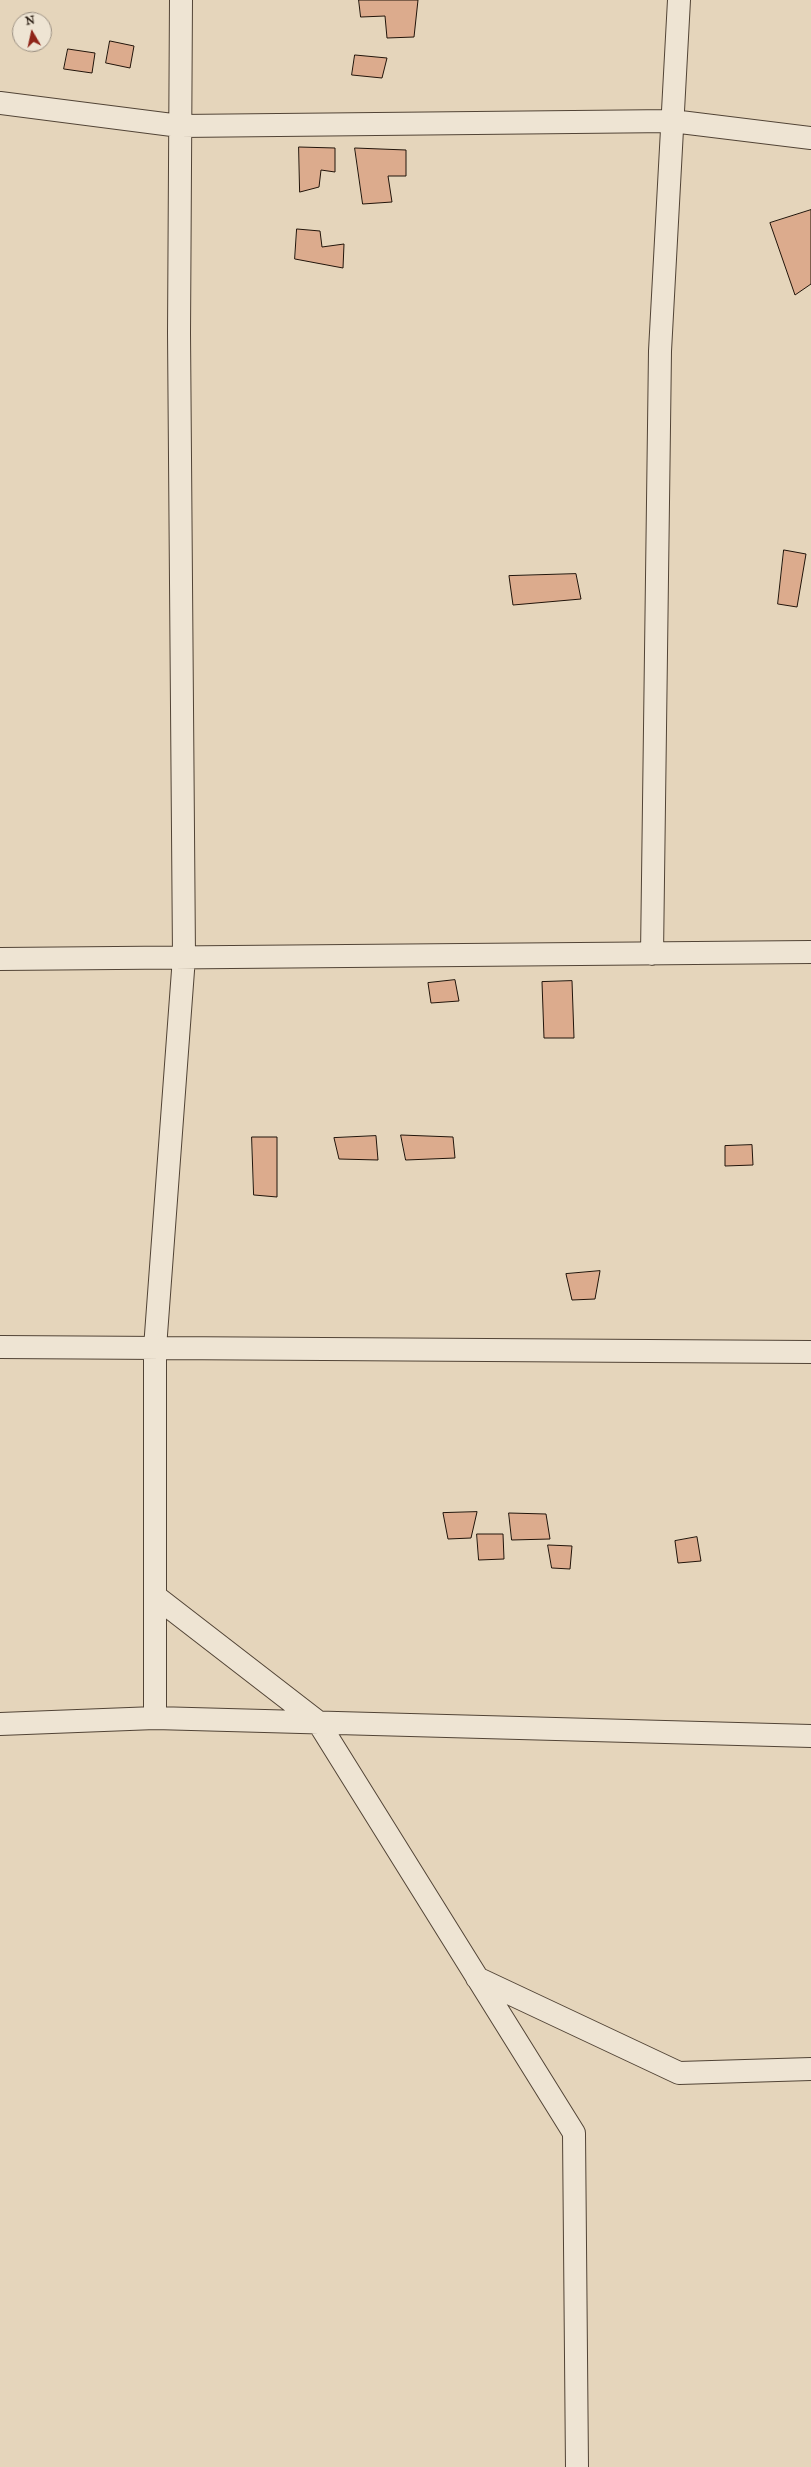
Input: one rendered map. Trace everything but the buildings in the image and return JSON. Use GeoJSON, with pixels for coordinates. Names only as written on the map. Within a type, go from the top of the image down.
{"type":"FeatureCollection","features":[{"type":"Feature","properties":{"kind":"street"},"geometry":{"type":"LineString","coordinates":[[155,1718],[155,1348],[184,957],[180,126],[181,0]]}},
{"type":"Feature","properties":{"kind":"street"},"geometry":{"type":"LineString","coordinates":[[652,954],[660,351],[679,0]]}},
{"type":"Feature","properties":{"kind":"street"},"geometry":{"type":"LineString","coordinates":[[0,103],[180,126],[672,121],[811,138]]}},
{"type":"Feature","properties":{"kind":"street"},"geometry":{"type":"LineString","coordinates":[[0,959],[811,952]]}},
{"type":"Feature","properties":{"kind":"street"},"geometry":{"type":"LineString","coordinates":[[0,1347],[811,1352]]}},
{"type":"Feature","properties":{"kind":"street"},"geometry":{"type":"LineString","coordinates":[[155,1596],[318,1722],[574,2133],[577,2467]]}},
{"type":"Feature","properties":{"kind":"street"},"geometry":{"type":"LineString","coordinates":[[0,1724],[155,1718],[811,1736]]}},
{"type":"Feature","properties":{"kind":"street"},"geometry":{"type":"LineString","coordinates":[[477,1978],[680,2073],[811,2069]]}}]}
